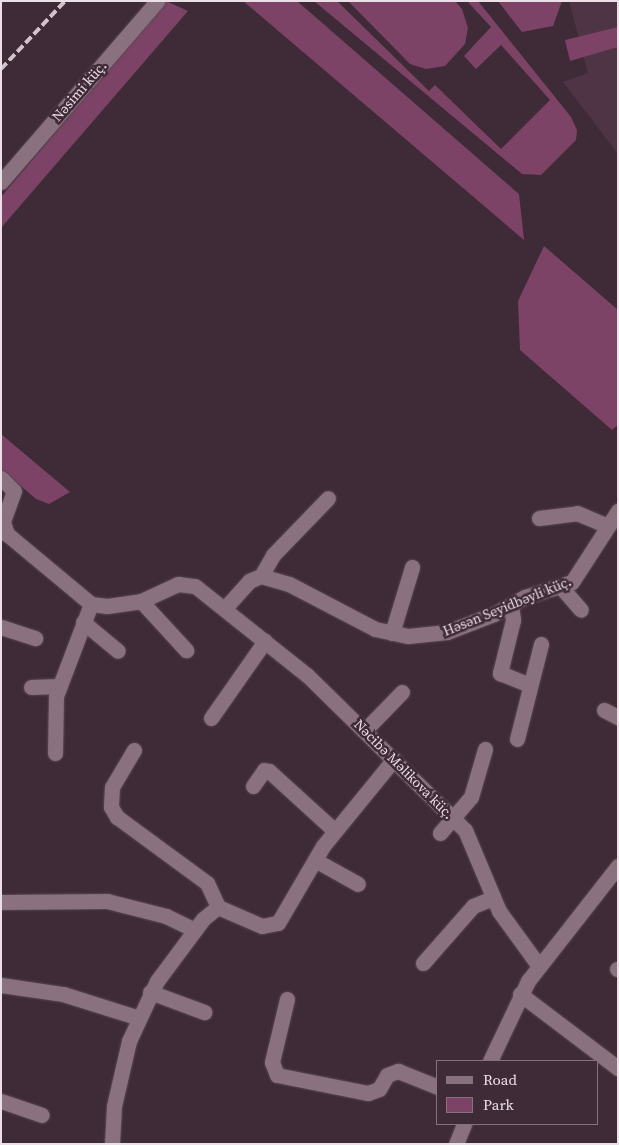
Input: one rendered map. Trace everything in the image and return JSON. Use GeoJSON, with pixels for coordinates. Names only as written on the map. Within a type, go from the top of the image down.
{"type":"FeatureCollection","features":[{"type":"Feature","properties":{"kind":"street","name":"Nəsimi küç."},"geometry":{"type":"LineString","coordinates":[[1,182],[157,1]]}},
{"type":"Feature","properties":{"kind":"street"},"geometry":{"type":"LineString","coordinates":[[1,478],[14,491],[4,515],[2,532],[91,604],[141,601],[178,584],[189,584],[225,608],[249,581],[261,576],[273,555],[328,498]]}},
{"type":"Feature","properties":{"kind":"street","name":"Həsən Seyidbəyli küç."},"geometry":{"type":"LineString","coordinates":[[261,576],[289,584],[356,620],[392,633],[447,632],[511,605],[538,591],[561,587],[579,576],[607,526],[618,511]]}},
{"type":"Feature","properties":{"kind":"street"},"geometry":{"type":"LineString","coordinates":[[539,518],[577,513],[607,526]]}},
{"type":"Feature","properties":{"kind":"street"},"geometry":{"type":"LineString","coordinates":[[392,633],[412,568]]}},
{"type":"Feature","properties":{"kind":"street"},"geometry":{"type":"LineString","coordinates":[[561,587],[581,610]]}},
{"type":"Feature","properties":{"kind":"street"},"geometry":{"type":"LineString","coordinates":[[141,601],[186,650]]}},
{"type":"Feature","properties":{"kind":"street"},"geometry":{"type":"LineString","coordinates":[[55,754],[54,718],[58,686],[74,655],[83,622],[91,604]]}},
{"type":"Feature","properties":{"kind":"street"},"geometry":{"type":"LineString","coordinates":[[511,605],[513,620],[500,673],[530,685]]}},
{"type":"Feature","properties":{"kind":"street","name":"Nəcibə Məlikova küç."},"geometry":{"type":"LineString","coordinates":[[225,608],[364,730],[455,819],[471,839],[493,898],[510,930],[538,966]]}},
{"type":"Feature","properties":{"kind":"street"},"geometry":{"type":"LineString","coordinates":[[83,622],[118,651]]}},
{"type":"Feature","properties":{"kind":"street"},"geometry":{"type":"LineString","coordinates":[[1,627],[35,638]]}},
{"type":"Feature","properties":{"kind":"street"},"geometry":{"type":"LineString","coordinates":[[211,718],[264,641]]}},
{"type":"Feature","properties":{"kind":"street"},"geometry":{"type":"LineString","coordinates":[[517,739],[541,644]]}},
{"type":"Feature","properties":{"kind":"street"},"geometry":{"type":"LineString","coordinates":[[31,687],[58,686]]}},
{"type":"Feature","properties":{"kind":"street"},"geometry":{"type":"LineString","coordinates":[[364,730],[402,692]]}},
{"type":"Feature","properties":{"kind":"street"},"geometry":{"type":"LineString","coordinates":[[440,834],[455,819],[471,798],[485,749]]}},
{"type":"Feature","properties":{"kind":"street"},"geometry":{"type":"LineString","coordinates":[[134,750],[112,787],[112,808],[117,817],[207,883],[218,907],[262,926],[278,923],[314,860],[335,831],[394,759]]}},
{"type":"Feature","properties":{"kind":"street"},"geometry":{"type":"LineString","coordinates":[[253,786],[264,770],[269,771],[335,831]]}},
{"type":"Feature","properties":{"kind":"street"},"geometry":{"type":"LineString","coordinates":[[314,860],[358,884]]}},
{"type":"Feature","properties":{"kind":"street"},"geometry":{"type":"LineString","coordinates":[[490,1060],[520,994],[538,966],[618,866]]}},
{"type":"Feature","properties":{"kind":"street"},"geometry":{"type":"LineString","coordinates":[[423,963],[473,906],[493,898]]}},
{"type":"Feature","properties":{"kind":"street"},"geometry":{"type":"LineString","coordinates":[[1,902],[107,901],[166,916],[195,930]]}},
{"type":"Feature","properties":{"kind":"street"},"geometry":{"type":"LineString","coordinates":[[112,1144],[119,1079],[136,1017],[150,992],[195,930],[218,907]]}},
{"type":"Feature","properties":{"kind":"street"},"geometry":{"type":"LineString","coordinates":[[1,985],[63,994],[136,1017]]}},
{"type":"Feature","properties":{"kind":"street"},"geometry":{"type":"LineString","coordinates":[[150,992],[204,1012]]}},
{"type":"Feature","properties":{"kind":"street"},"geometry":{"type":"LineString","coordinates":[[520,994],[618,1068]]}},
{"type":"Feature","properties":{"kind":"street"},"geometry":{"type":"LineString","coordinates":[[287,999],[272,1062],[277,1075],[368,1093],[379,1089],[387,1074],[398,1071],[436,1085]]}},
{"type":"Feature","properties":{"kind":"street"},"geometry":{"type":"LineString","coordinates":[[1,1101],[42,1115]]}},
{"type":"Feature","properties":{"kind":"street"},"geometry":{"type":"LineString","coordinates":[[459,1143],[464,1125]]}},
{"type":"Feature","properties":{"kind":"shaded area"},"geometry":{"type":"Polygon","coordinates":[[[569,1],[618,1],[618,154],[563,82],[588,73],[569,1]]]}},
{"type":"Feature","properties":{"kind":"green space"},"geometry":{"type":"Polygon","coordinates":[[[166,1],[188,11],[1,228],[1,197],[166,1]]]}},
{"type":"Feature","properties":{"kind":"green space"},"geometry":{"type":"Polygon","coordinates":[[[243,1],[297,1],[519,194],[524,240],[243,1]]]}},
{"type":"Feature","properties":{"kind":"green space"},"geometry":{"type":"Polygon","coordinates":[[[314,1],[337,1],[429,91],[435,85],[501,149],[550,100],[501,45],[476,69],[464,56],[491,27],[467,1],[478,1],[571,117],[577,130],[576,140],[541,175],[522,174],[314,1]]]}},
{"type":"Feature","properties":{"kind":"green space"},"geometry":{"type":"Polygon","coordinates":[[[348,1],[455,1],[462,9],[468,28],[465,44],[445,66],[426,69],[410,64],[348,1]]]}},
{"type":"Feature","properties":{"kind":"green space"},"geometry":{"type":"Polygon","coordinates":[[[498,1],[562,1],[553,26],[522,32],[498,1]]]}},
{"type":"Feature","properties":{"kind":"green space"},"geometry":{"type":"Polygon","coordinates":[[[618,27],[618,47],[570,61],[565,40],[618,27]]]}},
{"type":"Feature","properties":{"kind":"green space"},"geometry":{"type":"Polygon","coordinates":[[[544,246],[618,310],[618,425],[612,430],[520,350],[518,301],[544,246]]]}},
{"type":"Feature","properties":{"kind":"green space"},"geometry":{"type":"Polygon","coordinates":[[[1,434],[70,492],[49,504],[36,499],[1,469],[1,434]]]}},
{"type":"Feature","properties":{"kind":"railway"},"geometry":{"type":"LineString","coordinates":[[1,69],[65,1]]}}]}
